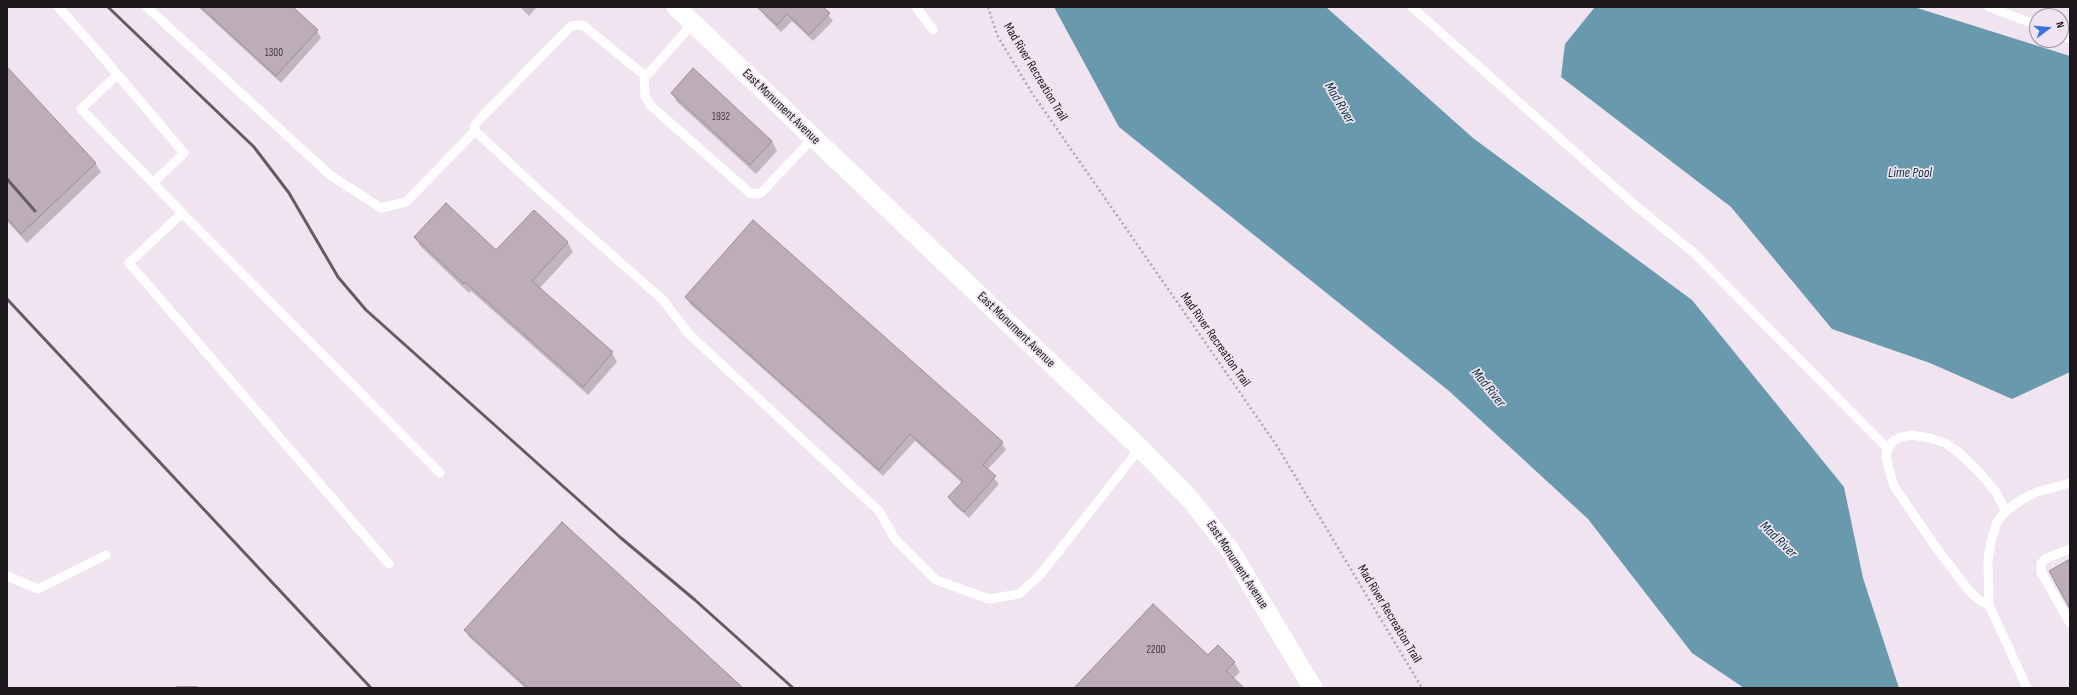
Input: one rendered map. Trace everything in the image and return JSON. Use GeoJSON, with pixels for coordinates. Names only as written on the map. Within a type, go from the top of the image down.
{"type":"FeatureCollection","features":[{"type":"Feature","properties":{"kind":"street","name":"East Monument Avenue"},"geometry":{"type":"LineString","coordinates":[[676,7],[1140,448],[1191,500],[1230,550],[1313,688]]}},
{"type":"Feature","properties":{"kind":"lane"},"geometry":{"type":"LineString","coordinates":[[58,7],[118,74],[184,153],[153,183]]}},
{"type":"Feature","properties":{"kind":"lane"},"geometry":{"type":"LineString","coordinates":[[147,7],[330,175],[381,208],[406,202],[476,131]]}},
{"type":"Feature","properties":{"kind":"lane"},"geometry":{"type":"LineString","coordinates":[[916,7],[932,30]]}},
{"type":"Feature","properties":{"kind":"lane"},"geometry":{"type":"LineString","coordinates":[[1412,7],[1636,206],[1694,253],[1888,449]]}},
{"type":"Feature","properties":{"kind":"lane"},"geometry":{"type":"LineString","coordinates":[[1989,7],[2029,22]]}},
{"type":"Feature","properties":{"kind":"lane"},"geometry":{"type":"LineString","coordinates":[[644,75],[649,73],[693,23]]}},
{"type":"Feature","properties":{"kind":"lane"},"geometry":{"type":"LineString","coordinates":[[644,75],[584,26],[571,26],[477,122],[474,127],[476,131],[542,194],[663,300],[688,333],[879,511],[895,539],[936,580],[989,599],[1019,594],[1040,575],[1140,448]]}},
{"type":"Feature","properties":{"kind":"lane"},"geometry":{"type":"LineString","coordinates":[[118,74],[80,109],[440,473]]}},
{"type":"Feature","properties":{"kind":"lane"},"geometry":{"type":"LineString","coordinates":[[644,75],[644,96],[650,105],[750,193],[757,194],[762,192],[813,138]]}},
{"type":"Feature","properties":{"kind":"lane"},"geometry":{"type":"LineString","coordinates":[[182,213],[129,263],[389,564]]}},
{"type":"Feature","properties":{"kind":"lane"},"geometry":{"type":"LineString","coordinates":[[1989,605],[1979,600],[1970,592],[1935,546],[1894,486],[1886,454],[1888,449],[1893,441],[1901,437],[1912,435],[1930,438],[1945,443],[1958,452],[1980,473],[1995,492],[2006,511]]}},
{"type":"Feature","properties":{"kind":"lane"},"geometry":{"type":"LineString","coordinates":[[2027,688],[1989,605],[1988,560],[1991,541],[1997,522],[2006,511],[2021,500],[2037,492],[2070,483]]}},
{"type":"Feature","properties":{"kind":"lane"},"geometry":{"type":"LineString","coordinates":[[2070,549],[2046,559],[2041,564],[2041,572],[2070,623]]}},
{"type":"Feature","properties":{"kind":"lane"},"geometry":{"type":"LineString","coordinates":[[7,576],[38,589],[106,555]]}},
{"type":"Feature","properties":{"kind":"path","name":"Mad River Recreation Trail"},"geometry":{"type":"LineString","coordinates":[[988,7],[997,35],[1032,93],[1277,446],[1422,688]]}},
{"type":"Feature","properties":{"kind":"water","name":"Mad River"},"geometry":{"type":"Polygon","coordinates":[[[1054,7],[1326,7],[1473,138],[1692,300],[1844,487],[1863,578],[1899,688],[1744,688],[1692,653],[1588,519],[1449,391],[1119,127],[1054,7]]]}},
{"type":"Feature","properties":{"kind":"water","name":"Lime Pool"},"geometry":{"type":"Polygon","coordinates":[[[1595,7],[1914,7],[2029,43],[2029,48],[2045,48],[2070,56],[2070,372],[2012,399],[1930,363],[1832,329],[1731,207],[1561,77],[1565,44],[1595,7]]]}},
{"type":"Feature","properties":{"kind":"building"},"geometry":{"type":"Polygon","coordinates":[[[201,7],[293,7],[318,30],[276,76],[201,7]]]}},
{"type":"Feature","properties":{"kind":"building"},"geometry":{"type":"Polygon","coordinates":[[[757,7],[823,7],[830,13],[809,35],[787,14],[777,25],[757,7]]]}},
{"type":"Feature","properties":{"kind":"building"},"geometry":{"type":"Polygon","coordinates":[[[7,67],[96,163],[21,234],[7,218],[7,67]]]}},
{"type":"Feature","properties":{"kind":"building"},"geometry":{"type":"Polygon","coordinates":[[[693,68],[772,141],[750,165],[671,93],[693,68]]]}},
{"type":"Feature","properties":{"kind":"building"},"geometry":{"type":"Polygon","coordinates":[[[446,203],[496,250],[534,210],[568,242],[532,281],[613,352],[583,387],[465,282],[464,284],[414,237],[446,203]]]}},
{"type":"Feature","properties":{"kind":"building"},"geometry":{"type":"Polygon","coordinates":[[[753,220],[1003,442],[983,465],[996,476],[964,512],[948,497],[963,481],[910,434],[879,470],[685,297],[753,220]]]}},
{"type":"Feature","properties":{"kind":"building"},"geometry":{"type":"Polygon","coordinates":[[[562,522],[743,688],[528,688],[464,630],[562,522]]]}},
{"type":"Feature","properties":{"kind":"building"},"geometry":{"type":"Polygon","coordinates":[[[2070,559],[2070,609],[2049,571],[2070,559]]]}},
{"type":"Feature","properties":{"kind":"building"},"geometry":{"type":"Polygon","coordinates":[[[1153,604],[1208,655],[1218,645],[1235,662],[1226,671],[1244,688],[1074,688],[1153,604]]]}},
{"type":"Feature","properties":{"kind":"railway"},"geometry":{"type":"LineString","coordinates":[[108,7],[254,147],[289,193],[338,277],[366,310],[621,538],[695,600],[793,688]]}},
{"type":"Feature","properties":{"kind":"railway"},"geometry":{"type":"LineString","coordinates":[[7,179],[35,211]]}},
{"type":"Feature","properties":{"kind":"railway"},"geometry":{"type":"LineString","coordinates":[[7,299],[371,688]]}},
{"type":"Feature","properties":{"kind":"railway"},"geometry":{"type":"LineString","coordinates":[[177,688],[197,688]]}}]}
